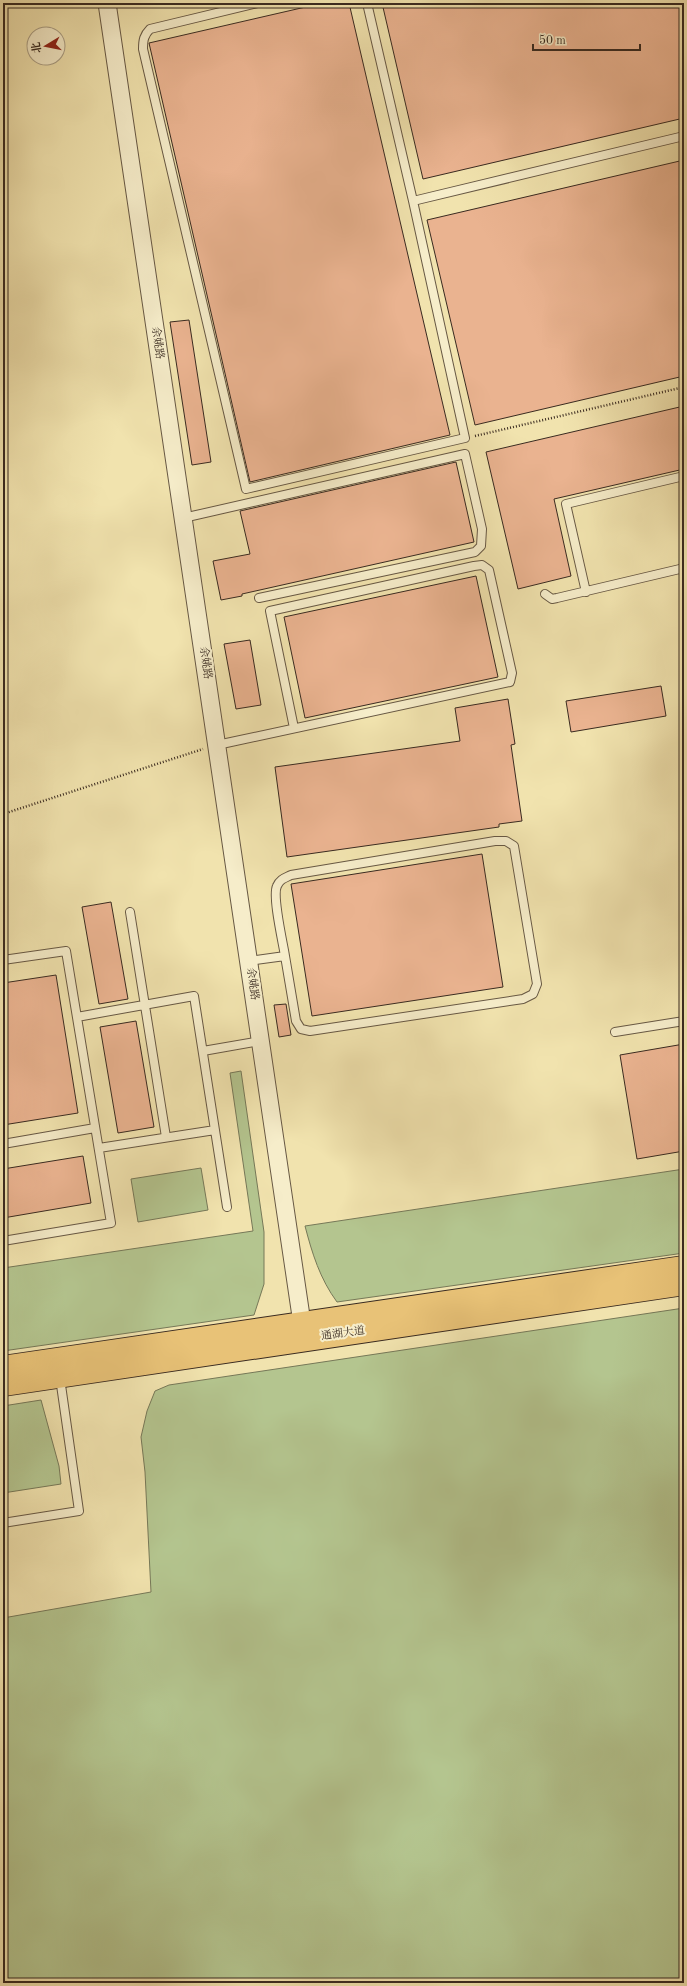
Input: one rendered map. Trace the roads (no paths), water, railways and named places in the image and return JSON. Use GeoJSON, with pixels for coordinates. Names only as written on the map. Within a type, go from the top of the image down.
{"type":"FeatureCollection","features":[{"type":"Feature","properties":{"kind":"main road","name":"通湖大道"},"geometry":{"type":"LineString","coordinates":[[3,1367],[684,1267]]}},
{"type":"Feature","properties":{"kind":"main road","name":"通湖大道"},"geometry":{"type":"LineString","coordinates":[[3,1385],[684,1284]]}},
{"type":"Feature","properties":{"kind":"street","name":"余姚路"},"geometry":{"type":"LineString","coordinates":[[108,3],[302,1323]]}},
{"type":"Feature","properties":{"kind":"lane"},"geometry":{"type":"LineString","coordinates":[[253,4],[150,29],[145,35],[143,49],[246,489],[465,438],[413,201],[367,3]]}},
{"type":"Feature","properties":{"kind":"lane"},"geometry":{"type":"LineString","coordinates":[[413,201],[684,136]]}},
{"type":"Feature","properties":{"kind":"lane"},"geometry":{"type":"LineString","coordinates":[[183,518],[465,454],[482,529],[481,546],[475,552],[259,598]]}},
{"type":"Feature","properties":{"kind":"lane"},"geometry":{"type":"LineString","coordinates":[[586,592],[566,504],[684,476]]}},
{"type":"Feature","properties":{"kind":"lane"},"geometry":{"type":"LineString","coordinates":[[217,744],[294,728],[510,682],[512,674],[489,570],[482,565],[474,566],[270,611],[294,728]]}},
{"type":"Feature","properties":{"kind":"lane"},"geometry":{"type":"LineString","coordinates":[[545,594],[552,598],[557,598],[684,568]]}},
{"type":"Feature","properties":{"kind":"lane"},"geometry":{"type":"LineString","coordinates":[[495,841],[506,841],[514,846],[537,984],[533,994],[523,999],[310,1031],[301,1029],[296,1021],[285,956],[276,898],[276,887],[281,879],[291,875],[495,841]]}},
{"type":"Feature","properties":{"kind":"lane"},"geometry":{"type":"LineString","coordinates":[[130,912],[166,1137]]}},
{"type":"Feature","properties":{"kind":"lane"},"geometry":{"type":"LineString","coordinates":[[3,960],[66,951],[111,1223],[3,1241]]}},
{"type":"Feature","properties":{"kind":"lane"},"geometry":{"type":"LineString","coordinates":[[249,961],[285,956]]}},
{"type":"Feature","properties":{"kind":"lane"},"geometry":{"type":"LineString","coordinates":[[77,1017],[194,996],[227,1206]]}},
{"type":"Feature","properties":{"kind":"lane"},"geometry":{"type":"LineString","coordinates":[[615,1032],[684,1021]]}},
{"type":"Feature","properties":{"kind":"lane"},"geometry":{"type":"LineString","coordinates":[[203,1051],[260,1041]]}},
{"type":"Feature","properties":{"kind":"lane"},"geometry":{"type":"LineString","coordinates":[[3,1144],[95,1128]]}},
{"type":"Feature","properties":{"kind":"lane"},"geometry":{"type":"LineString","coordinates":[[99,1148],[215,1130]]}},
{"type":"Feature","properties":{"kind":"lane"},"geometry":{"type":"LineString","coordinates":[[3,1523],[79,1511],[60,1376]]}}]}
